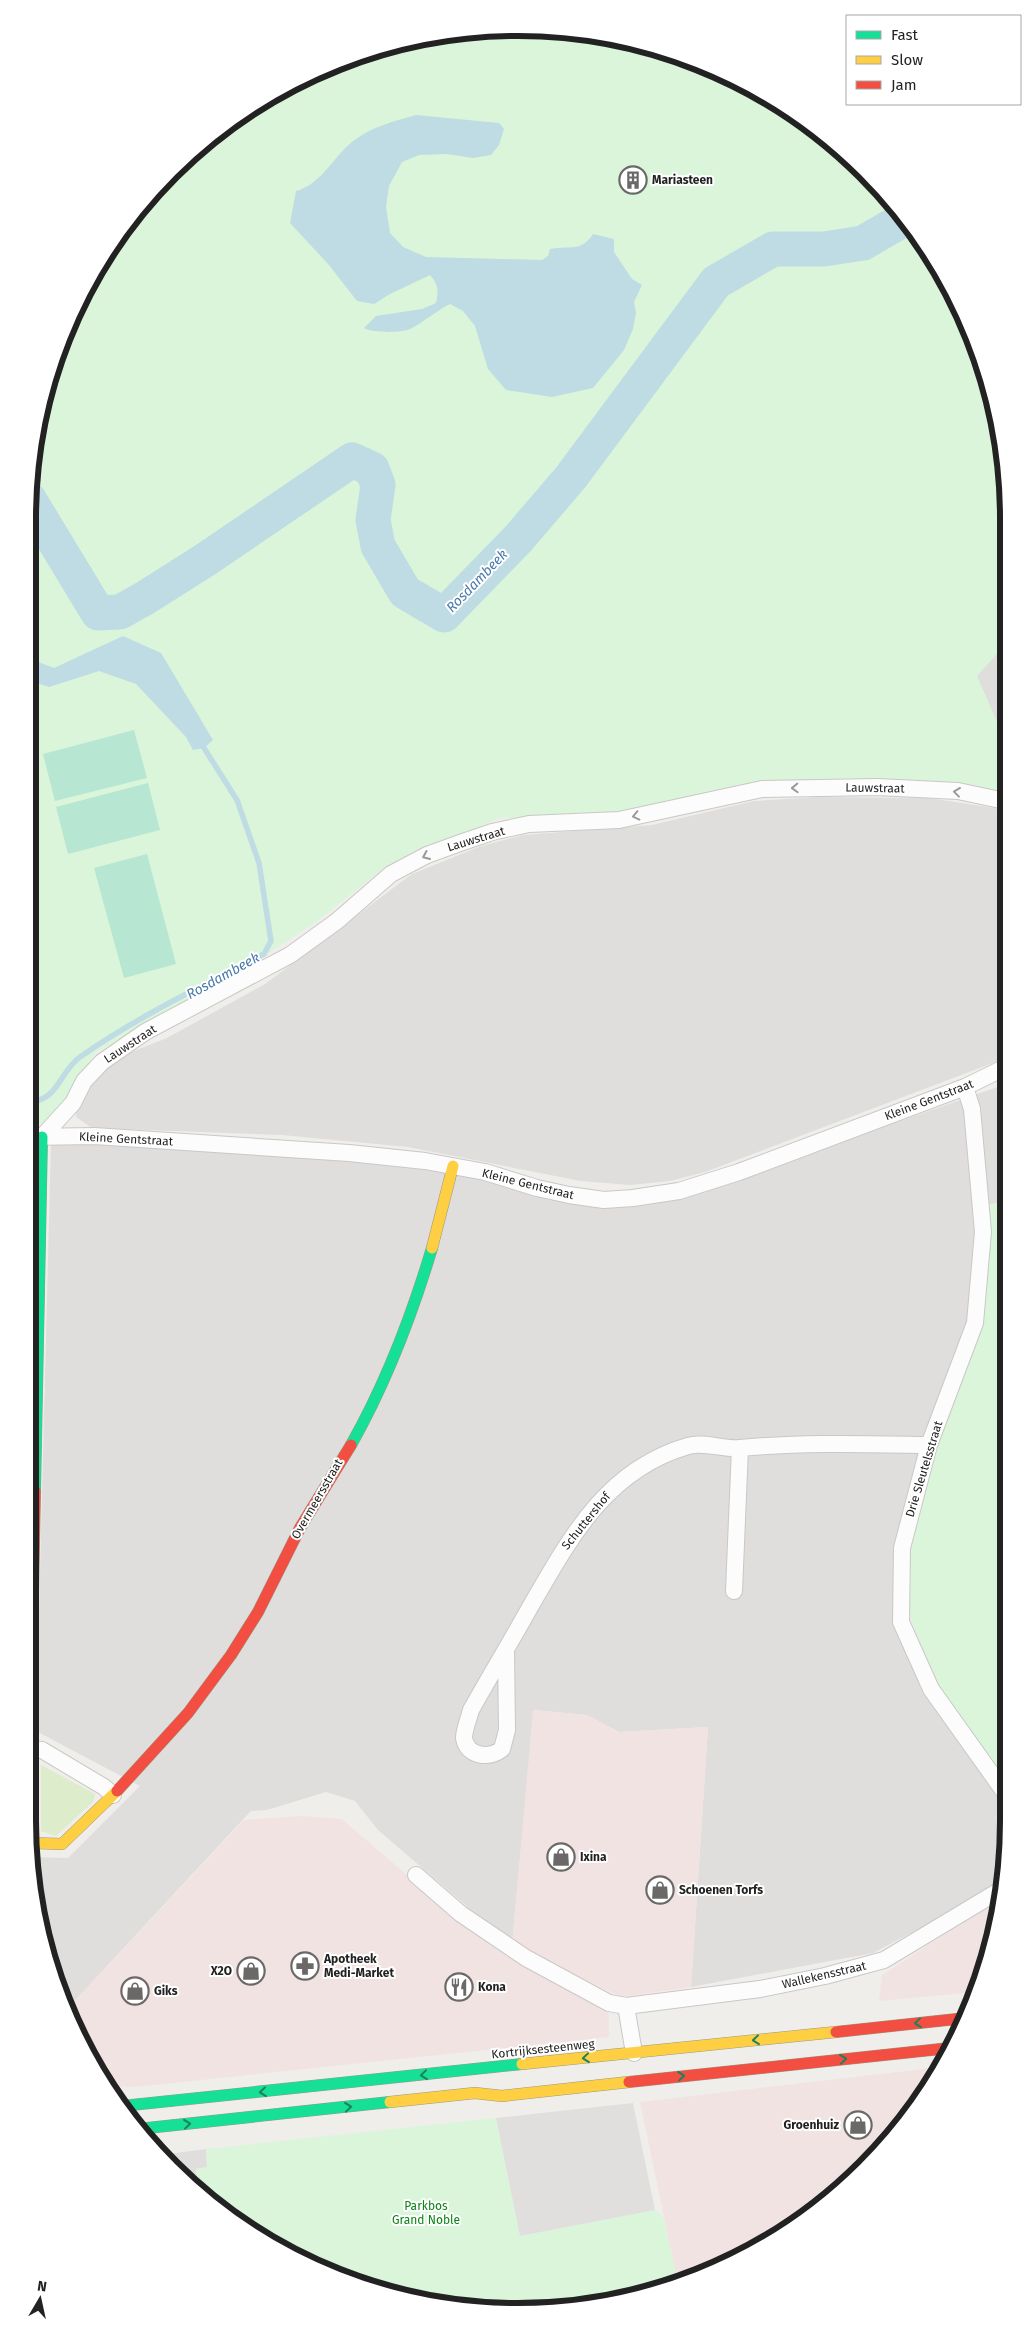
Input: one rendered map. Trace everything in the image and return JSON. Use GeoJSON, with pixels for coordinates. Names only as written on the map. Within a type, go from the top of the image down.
{"type":"FeatureCollection","features":[{"type":"Feature","properties":{"kind":"main road","name":"Overmeersstraat"},"geometry":{"type":"LineString","coordinates":[[37,1843],[62,1844],[113,1795],[177,1728],[207,1690],[251,1623],[294,1538],[372,1404],[399,1341],[419,1283],[446,1201],[453,1166]]}},
{"type":"Feature","properties":{"kind":"main road","name":"Kortrijksesteenweg"},"geometry":{"type":"LineString","coordinates":[[129,2105],[957,2019]]}},
{"type":"Feature","properties":{"kind":"main road"},"geometry":{"type":"LineString","coordinates":[[147,2128],[475,2094],[502,2096],[942,2049]]}},
{"type":"Feature","properties":{"kind":"street","name":"Lauwstraat"},"geometry":{"type":"LineString","coordinates":[[36,1136],[73,1103],[84,1081],[102,1062],[145,1032],[290,955],[337,921],[391,874],[427,855],[460,843],[492,832],[530,824],[619,820],[762,789],[878,787],[958,791],[1000,800]]}},
{"type":"Feature","properties":{"kind":"street","name":"Kleine Gentstraat"},"geometry":{"type":"LineString","coordinates":[[36,1137],[94,1136],[349,1153],[453,1166],[485,1172],[537,1188],[604,1200],[679,1191],[739,1172],[966,1087],[1000,1070]]}},
{"type":"Feature","properties":{"kind":"street","name":"Drie Sleutelsstraat"},"geometry":{"type":"LineString","coordinates":[[966,1087],[972,1109],[983,1232],[976,1323],[929,1445],[902,1548],[901,1622],[931,1689],[1000,1786]]}},
{"type":"Feature","properties":{"kind":"street","name":"Schuttershof"},"geometry":{"type":"LineString","coordinates":[[506,1650],[507,1730],[502,1749],[490,1756],[478,1755],[467,1747],[464,1736],[470,1710],[566,1543],[605,1495],[646,1463],[690,1445],[740,1448],[755,1445],[806,1443],[929,1445]]}},
{"type":"Feature","properties":{"kind":"street"},"geometry":{"type":"LineString","coordinates":[[734,1591],[740,1448]]}},
{"type":"Feature","properties":{"kind":"street"},"geometry":{"type":"LineString","coordinates":[[36,1750],[42,1750],[104,1787],[113,1795]]}},
{"type":"Feature","properties":{"kind":"street","name":"Wallekensstraat"},"geometry":{"type":"LineString","coordinates":[[416,1875],[461,1914],[526,1958],[608,2003],[626,2006],[760,1989],[825,1976],[884,1960],[994,1894]]}},
{"type":"Feature","properties":{"kind":"street"},"geometry":{"type":"LineString","coordinates":[[626,2006],[634,2053]]}},
{"type":"Feature","properties":{"kind":"shaded area"},"geometry":{"type":"Polygon","coordinates":[[[1000,650],[1000,729],[976,676],[1000,650]]]}},
{"type":"Feature","properties":{"kind":"shaded area"},"geometry":{"type":"Polygon","coordinates":[[[819,797],[929,798],[994,808],[1000,811],[1000,1060],[705,1172],[670,1181],[630,1185],[581,1181],[408,1147],[282,1135],[92,1128],[76,1117],[77,1102],[91,1080],[116,1058],[167,1038],[265,984],[412,874],[481,846],[523,835],[652,825],[754,801],[819,797]]]}},
{"type":"Feature","properties":{"kind":"shaded area"},"geometry":{"type":"Polygon","coordinates":[[[1000,1086],[1000,1202],[977,1207],[967,1323],[894,1543],[895,1622],[921,1689],[1000,1800],[999,1853],[995,1889],[873,1953],[691,1987],[708,1727],[619,1732],[587,1715],[534,1710],[512,1945],[378,1830],[355,1801],[326,1792],[267,1810],[251,1811],[72,2003],[53,1946],[40,1884],[37,1857],[68,1858],[140,1786],[36,1731],[51,1142],[75,1139],[352,1162],[463,1174],[550,1200],[601,1205],[672,1201],[1000,1086]]]}},
{"type":"Feature","properties":{"kind":"shaded area"},"geometry":{"type":"Polygon","coordinates":[[[533,1710],[587,1715],[619,1732],[708,1727],[691,1987],[621,1997],[512,1945],[533,1710]]]}},
{"type":"Feature","properties":{"kind":"shaded area"},"geometry":{"type":"Polygon","coordinates":[[[303,1816],[342,1819],[471,1930],[609,2013],[609,2037],[134,2087],[115,2086],[86,2034],[72,2003],[244,1820],[303,1816]]]}},
{"type":"Feature","properties":{"kind":"shaded area"},"geometry":{"type":"Polygon","coordinates":[[[992,1904],[983,1946],[968,1993],[879,2001],[882,1975],[992,1904]]]}},
{"type":"Feature","properties":{"kind":"shaded area"},"geometry":{"type":"Polygon","coordinates":[[[931,2068],[919,2089],[880,2139],[836,2183],[786,2222],[759,2238],[731,2253],[676,2276],[640,2102],[931,2068]]]}},
{"type":"Feature","properties":{"kind":"shaded area"},"geometry":{"type":"Polygon","coordinates":[[[633,2103],[655,2210],[520,2236],[496,2118],[633,2103]]]}},
{"type":"Feature","properties":{"kind":"shaded area"},"geometry":{"type":"Polygon","coordinates":[[[206,2149],[207,2167],[196,2169],[197,2180],[170,2154],[206,2149]]]}},
{"type":"Feature","properties":{"kind":"green space"},"geometry":{"type":"Polygon","coordinates":[[[518,36],[581,40],[612,46],[673,62],[702,73],[731,86],[786,117],[836,156],[859,177],[900,225],[919,250],[935,277],[950,305],[974,363],[990,424],[999,486],[1000,651],[977,676],[1000,729],[1000,791],[965,784],[755,784],[617,814],[500,818],[388,865],[316,922],[194,1002],[96,1052],[50,1123],[36,1124],[37,486],[46,424],[62,363],[86,305],[117,250],[156,200],[177,177],[200,156],[250,117],[305,86],[334,73],[393,53],[424,46],[455,40],[518,36]]]}},
{"type":"Feature","properties":{"kind":"green space"},"geometry":{"type":"Polygon","coordinates":[[[134,730],[147,778],[55,801],[43,754],[134,730]]]}},
{"type":"Feature","properties":{"kind":"green space"},"geometry":{"type":"Polygon","coordinates":[[[148,783],[160,830],[68,854],[56,807],[148,783]]]}},
{"type":"Feature","properties":{"kind":"green space"},"geometry":{"type":"Polygon","coordinates":[[[147,854],[176,964],[124,978],[94,868],[147,854]]]}},
{"type":"Feature","properties":{"kind":"green space"},"geometry":{"type":"Polygon","coordinates":[[[1000,1203],[1000,1775],[935,1681],[910,1617],[911,1537],[935,1442],[983,1320],[989,1205],[1000,1203]]]}},
{"type":"Feature","properties":{"kind":"green space"},"geometry":{"type":"Polygon","coordinates":[[[41,1765],[95,1794],[93,1802],[56,1836],[41,1831],[41,1765]]]}},
{"type":"Feature","properties":{"kind":"green space","name":"Parkbos Grand Noble"},"geometry":{"type":"Polygon","coordinates":[[[496,2118],[520,2236],[655,2210],[663,2216],[677,2275],[612,2293],[550,2302],[486,2302],[455,2299],[393,2286],[334,2266],[305,2253],[250,2222],[197,2180],[196,2169],[207,2167],[206,2149],[496,2118]]]}},
{"type":"Feature","properties":{"kind":"water"},"geometry":{"type":"Polygon","coordinates":[[[416,115],[499,123],[504,129],[499,145],[491,155],[473,158],[447,154],[419,155],[402,162],[389,186],[386,207],[390,233],[403,247],[426,257],[542,260],[548,256],[550,249],[579,246],[584,244],[593,234],[614,239],[614,252],[632,279],[642,285],[634,302],[636,313],[633,329],[624,350],[593,388],[552,397],[506,390],[488,369],[475,326],[463,311],[450,304],[410,329],[380,332],[364,328],[376,316],[422,309],[436,303],[437,288],[433,278],[430,275],[390,294],[374,304],[357,301],[329,265],[290,223],[296,191],[314,182],[348,145],[377,127],[416,115]]]}},
{"type":"Feature","properties":{"kind":"water"},"geometry":{"type":"Polygon","coordinates":[[[123,636],[161,653],[213,740],[204,748],[193,750],[186,737],[136,684],[99,671],[49,687],[36,683],[36,661],[54,668],[123,636]]]}},
{"type":"Feature","properties":{"kind":"waterway","name":"Rosdambeek"},"geometry":{"type":"LineString","coordinates":[[36,511],[98,613],[120,612],[205,560],[352,460],[372,469],[378,485],[373,520],[378,546],[405,592],[444,615],[518,539],[571,477],[716,282],[773,249],[824,249],[863,243],[898,223]]}},
{"type":"Feature","properties":{"kind":"waterway","name":"Rosdambeek"},"geometry":{"type":"LineString","coordinates":[[36,1101],[52,1092],[73,1063],[102,1042],[170,1002],[264,954],[271,941],[259,863],[237,800],[204,748]]}},
{"type":"Feature","properties":{"kind":"traffic: fast"},"geometry":{"type":"LineString","coordinates":[[36,1440],[42,1137]]}},
{"type":"Feature","properties":{"kind":"traffic: fast"},"geometry":{"type":"LineString","coordinates":[[351,1445],[387,1373],[416,1298],[432,1248]]}},
{"type":"Feature","properties":{"kind":"traffic: fast"},"geometry":{"type":"LineString","coordinates":[[129,2105],[522,2064]]}},
{"type":"Feature","properties":{"kind":"traffic: fast"},"geometry":{"type":"LineString","coordinates":[[147,2128],[390,2102]]}},
{"type":"Feature","properties":{"kind":"traffic: slow"},"geometry":{"type":"LineString","coordinates":[[432,1248],[453,1166]]}},
{"type":"Feature","properties":{"kind":"traffic: slow"},"geometry":{"type":"LineString","coordinates":[[37,1843],[62,1844],[117,1791]]}},
{"type":"Feature","properties":{"kind":"traffic: slow"},"geometry":{"type":"LineString","coordinates":[[522,2064],[836,2032]]}},
{"type":"Feature","properties":{"kind":"traffic: slow"},"geometry":{"type":"LineString","coordinates":[[390,2102],[475,2093],[502,2096],[629,2082]]}},
{"type":"Feature","properties":{"kind":"traffic: jam"},"geometry":{"type":"LineString","coordinates":[[117,1791],[188,1713],[231,1655],[258,1612],[300,1528],[351,1445]]}},
{"type":"Feature","properties":{"kind":"traffic: jam"},"geometry":{"type":"LineString","coordinates":[[836,2032],[957,2019]]}},
{"type":"Feature","properties":{"kind":"traffic: jam"},"geometry":{"type":"LineString","coordinates":[[629,2082],[942,2049]]}},
{"type":"Feature","properties":{"kind":"place","name":"Mariasteen"},"geometry":{"type":"Point","coordinates":[633,180]}},
{"type":"Feature","properties":{"kind":"place","name":"Ixina"},"geometry":{"type":"Point","coordinates":[561,1857]}},
{"type":"Feature","properties":{"kind":"place","name":"Schoenen Torfs"},"geometry":{"type":"Point","coordinates":[660,1890]}},
{"type":"Feature","properties":{"kind":"place","name":"Apotheek Medi-Market"},"geometry":{"type":"Point","coordinates":[305,1966]}},
{"type":"Feature","properties":{"kind":"place","name":"X2O"},"geometry":{"type":"Point","coordinates":[251,1971]}},
{"type":"Feature","properties":{"kind":"place","name":"Kona"},"geometry":{"type":"Point","coordinates":[459,1987]}},
{"type":"Feature","properties":{"kind":"place","name":"Giks"},"geometry":{"type":"Point","coordinates":[135,1991]}},
{"type":"Feature","properties":{"kind":"place","name":"Groenhuiz"},"geometry":{"type":"Point","coordinates":[858,2125]}}]}
